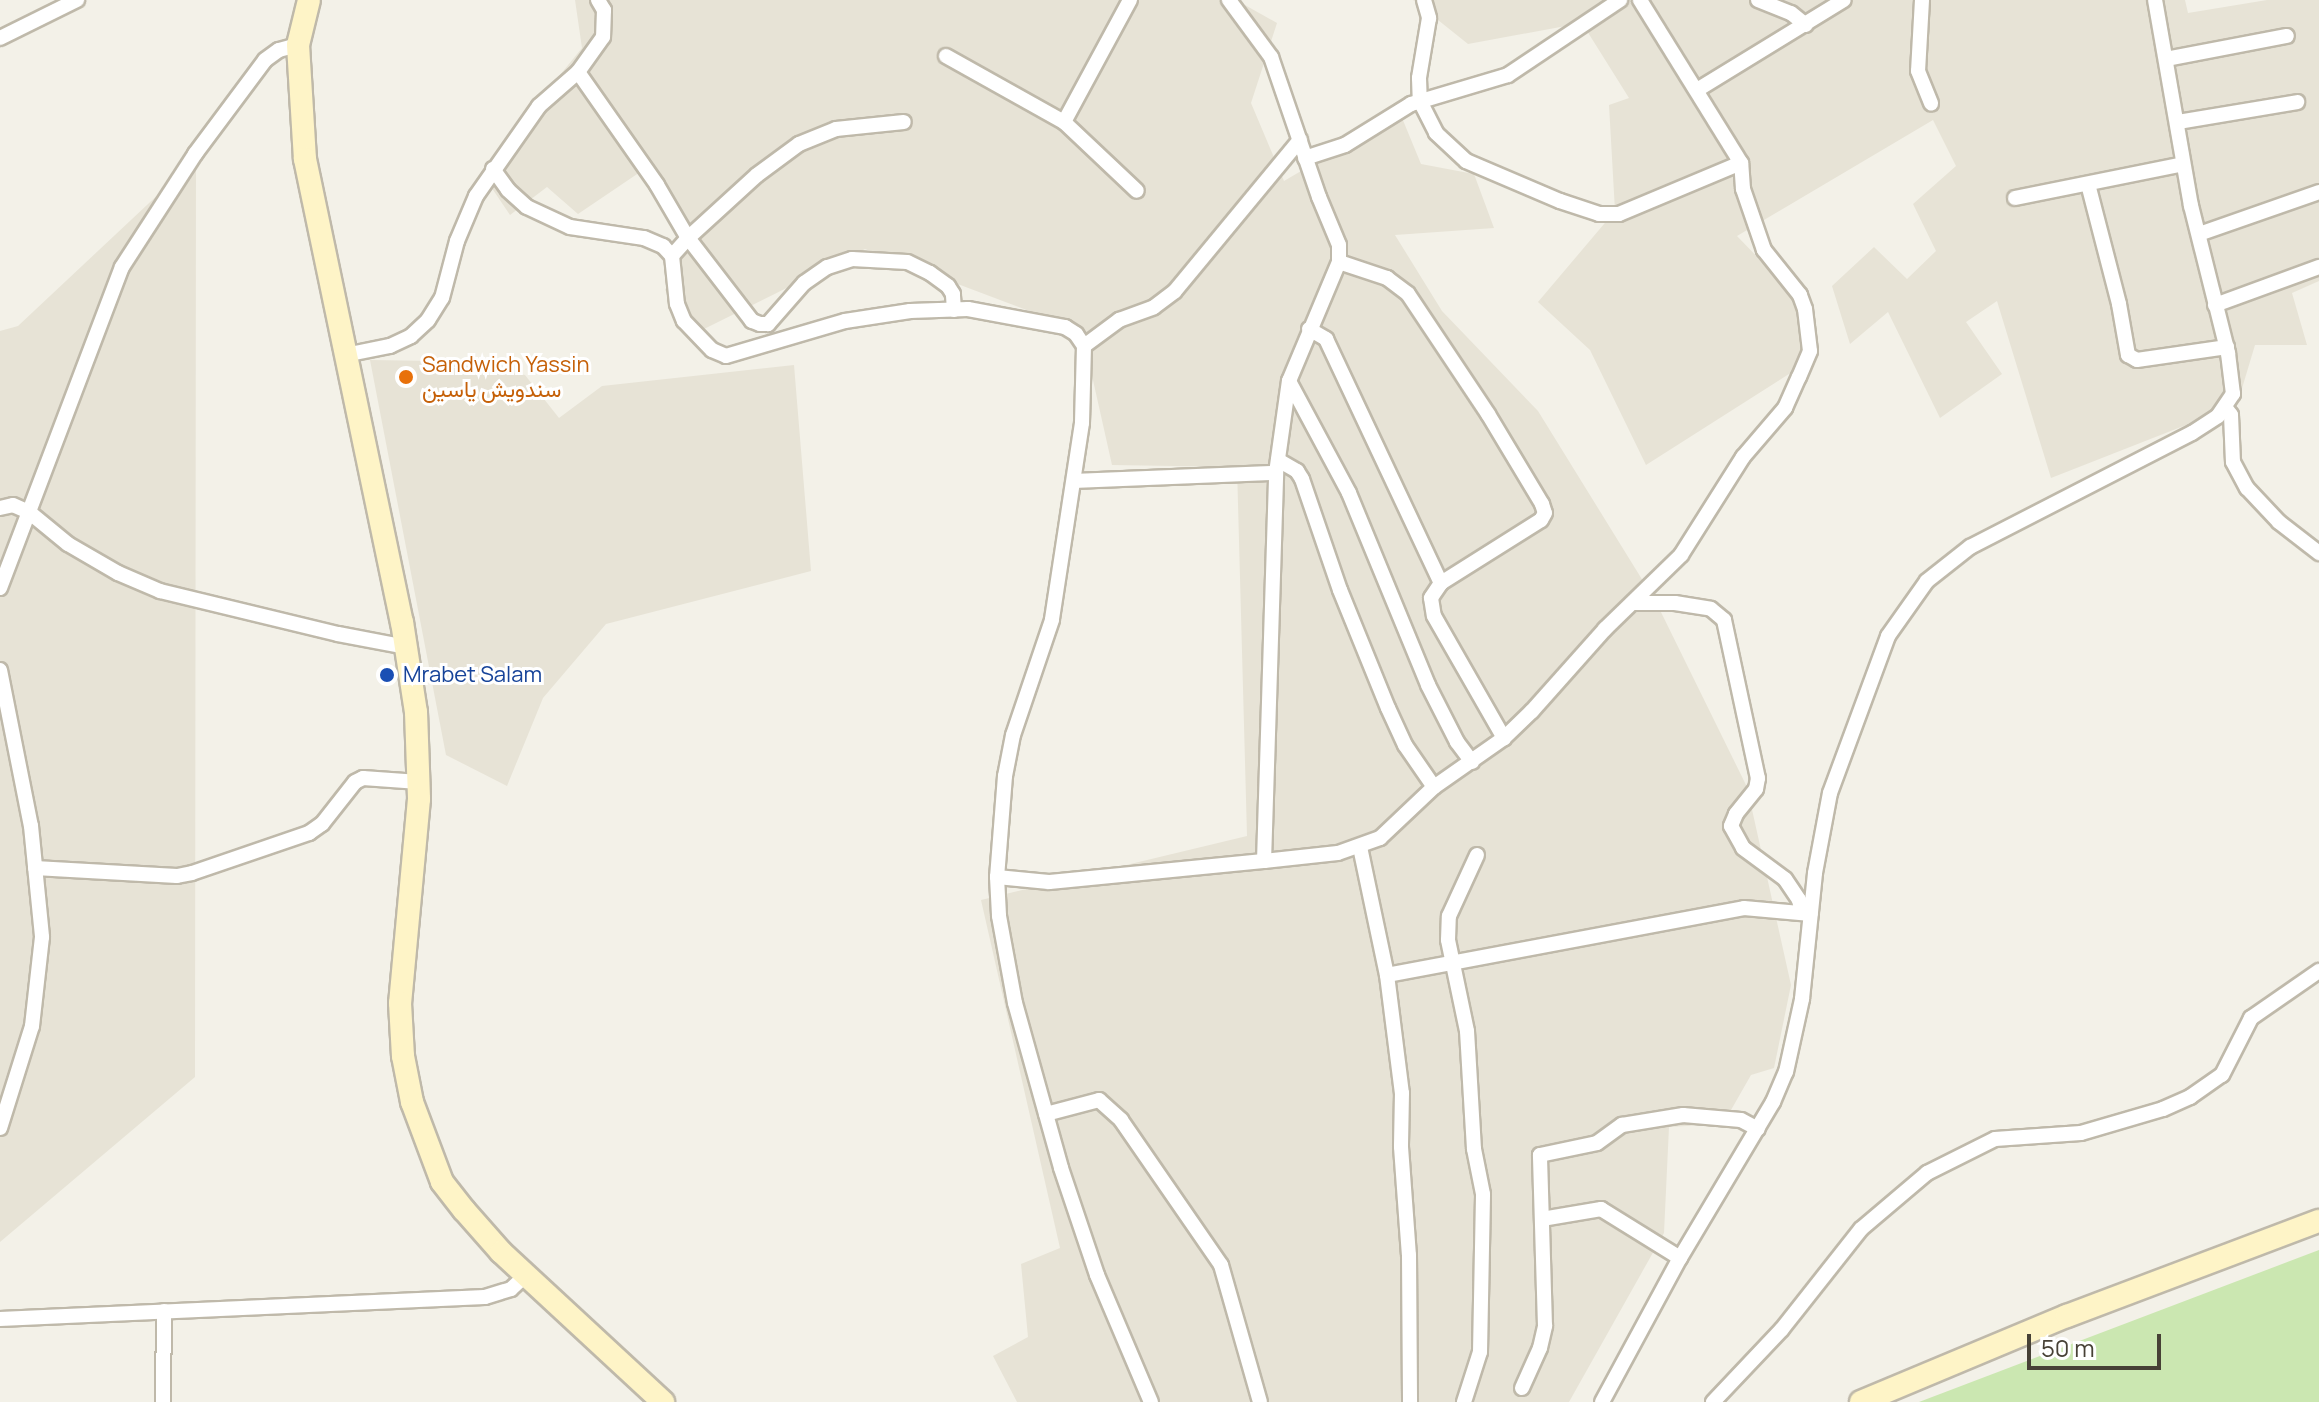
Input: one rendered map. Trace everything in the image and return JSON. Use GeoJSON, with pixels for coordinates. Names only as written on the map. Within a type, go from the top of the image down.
{"type":"FeatureCollection","features":[{"type":"Feature","properties":{"kind":"street"},"geometry":{"type":"LineString","coordinates":[[0,38],[77,0]]}},
{"type":"Feature","properties":{"kind":"street"},"geometry":{"type":"LineString","coordinates":[[309,0],[298,45],[305,159],[406,647],[416,712],[419,782],[415,862],[400,1003],[403,1056],[412,1102],[442,1182],[501,1252],[663,1402]]}},
{"type":"Feature","properties":{"kind":"street"},"geometry":{"type":"LineString","coordinates":[[345,355],[390,346],[411,336],[428,320],[442,298],[457,241],[471,207],[493,169],[539,106],[578,72],[603,37],[604,10],[598,0]]}},
{"type":"Feature","properties":{"kind":"street"},"geometry":{"type":"LineString","coordinates":[[1064,122],[1130,0]]}},
{"type":"Feature","properties":{"kind":"street"},"geometry":{"type":"LineString","coordinates":[[1229,0],[1271,57],[1305,158],[1334,229],[1339,262],[1289,381],[1277,466],[1264,861]]}},
{"type":"Feature","properties":{"kind":"street"},"geometry":{"type":"LineString","coordinates":[[1424,0],[1429,18],[1419,78],[1420,101],[1436,133],[1466,161],[1599,214],[1619,214],[1637,209],[1741,163]]}},
{"type":"Feature","properties":{"kind":"street"},"geometry":{"type":"LineString","coordinates":[[1305,158],[1345,145],[1394,112],[1420,101],[1508,75],[1620,0]]}},
{"type":"Feature","properties":{"kind":"street"},"geometry":{"type":"LineString","coordinates":[[997,877],[1049,882],[1264,861],[1338,853],[1380,838],[1434,787],[1504,738],[1633,603],[1659,580],[1700,530],[1743,457],[1785,408],[1810,351],[1805,309],[1800,295],[1764,250],[1743,189],[1741,163],[1640,0]]}},
{"type":"Feature","properties":{"kind":"street"},"geometry":{"type":"LineString","coordinates":[[1758,0],[1791,13],[1806,25]]}},
{"type":"Feature","properties":{"kind":"street"},"geometry":{"type":"LineString","coordinates":[[1697,90],[1844,0]]}},
{"type":"Feature","properties":{"kind":"street"},"geometry":{"type":"LineString","coordinates":[[1922,0],[1918,71],[1931,103]]}},
{"type":"Feature","properties":{"kind":"street"},"geometry":{"type":"LineString","coordinates":[[1602,1402],[1680,1258],[1758,1129],[1786,1072],[1795,1038],[1807,914],[1836,768],[1888,636],[1927,581],[1986,537],[2192,433],[2225,407],[2233,394],[2227,347],[2183,164],[2155,0]]}},
{"type":"Feature","properties":{"kind":"street"},"geometry":{"type":"LineString","coordinates":[[2166,59],[2287,36]]}},
{"type":"Feature","properties":{"kind":"street"},"geometry":{"type":"LineString","coordinates":[[0,588],[122,267],[195,154],[265,60],[279,50],[298,45]]}},
{"type":"Feature","properties":{"kind":"street"},"geometry":{"type":"LineString","coordinates":[[946,56],[1064,122],[1137,191]]}},
{"type":"Feature","properties":{"kind":"street"},"geometry":{"type":"LineString","coordinates":[[578,72],[657,185],[688,238],[757,323],[768,324],[804,283],[827,267],[852,259],[907,262],[930,273],[948,286],[953,294],[954,310]]}},
{"type":"Feature","properties":{"kind":"street"},"geometry":{"type":"LineString","coordinates":[[2178,122],[2297,102]]}},
{"type":"Feature","properties":{"kind":"street"},"geometry":{"type":"LineString","coordinates":[[672,256],[757,175],[799,144],[836,129],[904,122]]}},
{"type":"Feature","properties":{"kind":"street"},"geometry":{"type":"LineString","coordinates":[[1084,346],[1119,320],[1154,307],[1175,291],[1300,140]]}},
{"type":"Feature","properties":{"kind":"street"},"geometry":{"type":"LineString","coordinates":[[2015,198],[2183,164]]}},
{"type":"Feature","properties":{"kind":"street"},"geometry":{"type":"LineString","coordinates":[[493,169],[508,190],[527,207],[570,227],[644,238],[663,246],[672,256],[677,304],[684,321],[712,350],[726,356],[745,353],[845,321],[910,311],[987,311],[1065,327],[1076,334],[1084,346],[1085,398],[1052,620],[1013,735],[1004,790],[997,877],[999,916],[1010,979],[1080,1227],[1151,1402]]}},
{"type":"Feature","properties":{"kind":"street"},"geometry":{"type":"LineString","coordinates":[[2088,184],[2119,304],[2128,355],[2137,360],[2227,347]]}},
{"type":"Feature","properties":{"kind":"street"},"geometry":{"type":"LineString","coordinates":[[2199,234],[2319,192]]}},
{"type":"Feature","properties":{"kind":"street"},"geometry":{"type":"LineString","coordinates":[[1339,262],[1387,278],[1408,294],[1488,414],[1544,509],[1541,520],[1441,583],[1432,592],[1434,616],[1504,738]]}},
{"type":"Feature","properties":{"kind":"street"},"geometry":{"type":"LineString","coordinates":[[2215,305],[2319,267]]}},
{"type":"Feature","properties":{"kind":"street"},"geometry":{"type":"LineString","coordinates":[[745,353],[757,323]]}},
{"type":"Feature","properties":{"kind":"street"},"geometry":{"type":"LineString","coordinates":[[1309,329],[1326,339],[1441,583]]}},
{"type":"Feature","properties":{"kind":"street"},"geometry":{"type":"LineString","coordinates":[[1289,381],[1349,493],[1428,685],[1457,742],[1472,762]]}},
{"type":"Feature","properties":{"kind":"street"},"geometry":{"type":"LineString","coordinates":[[2225,407],[2231,415],[2233,462],[2247,488],[2279,522],[2319,553]]}},
{"type":"Feature","properties":{"kind":"street"},"geometry":{"type":"LineString","coordinates":[[1074,481],[1277,466],[1297,471],[1340,590],[1388,708],[1405,745],[1434,787]]}},
{"type":"Feature","properties":{"kind":"street"},"geometry":{"type":"LineString","coordinates":[[0,508],[13,505],[29,512],[68,544],[118,573],[160,591],[338,634],[406,647]]}},
{"type":"Feature","properties":{"kind":"street"},"geometry":{"type":"LineString","coordinates":[[1633,603],[1698,607],[1718,613],[1724,620],[1758,778],[1756,789],[1736,814],[1731,826],[1743,848],[1785,879],[1807,914]]}},
{"type":"Feature","properties":{"kind":"street"},"geometry":{"type":"LineString","coordinates":[[0,670],[31,826],[42,937],[38,986],[25,1057],[0,1128]]}},
{"type":"Feature","properties":{"kind":"street"},"geometry":{"type":"LineString","coordinates":[[35,868],[177,876],[192,873],[309,833],[322,824],[355,782],[363,778],[419,782]]}},
{"type":"Feature","properties":{"kind":"street"},"geometry":{"type":"LineString","coordinates":[[1360,847],[1387,975],[1402,1093],[1410,1402]]}},
{"type":"Feature","properties":{"kind":"street"},"geometry":{"type":"LineString","coordinates":[[1464,1402],[1480,1352],[1483,1194],[1474,1149],[1467,1031],[1451,962],[1449,916],[1477,855]]}},
{"type":"Feature","properties":{"kind":"street"},"geometry":{"type":"LineString","coordinates":[[1387,975],[1744,908],[1807,914]]}},
{"type":"Feature","properties":{"kind":"street"},"geometry":{"type":"LineString","coordinates":[[1713,1402],[1782,1329],[1861,1229],[1927,1173],[1995,1139],[2081,1133],[2163,1109],[2190,1097],[2222,1075],[2251,1018],[2319,971]]}},
{"type":"Feature","properties":{"kind":"street"},"geometry":{"type":"LineString","coordinates":[[1046,1114],[1099,1100],[1121,1120],[1221,1265],[1260,1402]]}},
{"type":"Feature","properties":{"kind":"street"},"geometry":{"type":"LineString","coordinates":[[1522,1388],[1540,1348],[1545,1326],[1540,1155],[1597,1143],[1622,1125],[1683,1115],[1722,1117],[1758,1129]]}},
{"type":"Feature","properties":{"kind":"street"},"geometry":{"type":"LineString","coordinates":[[1542,1219],[1601,1209],[1680,1258]]}},
{"type":"Feature","properties":{"kind":"street"},"geometry":{"type":"LineString","coordinates":[[1861,1402],[2067,1316],[2319,1221]]}},
{"type":"Feature","properties":{"kind":"street"},"geometry":{"type":"LineString","coordinates":[[0,1319],[485,1297],[511,1289],[526,1275]]}},
{"type":"Feature","properties":{"kind":"street"},"geometry":{"type":"LineString","coordinates":[[163,1402],[164,1311]]}},
{"type":"Feature","properties":{"kind":"shaded area"},"geometry":{"type":"Polygon","coordinates":[[[575,0],[1236,0],[1277,23],[1251,103],[1284,181],[1400,113],[1421,164],[1474,174],[1494,228],[1395,235],[1442,311],[1538,411],[1656,602],[1747,787],[1791,985],[1774,1068],[1751,1075],[1723,1124],[1669,1127],[1664,1233],[1569,1402],[1017,1402],[993,1356],[1028,1337],[1021,1264],[1060,1248],[981,900],[1247,836],[1237,467],[1112,465],[1082,331],[865,249],[704,329],[665,290],[692,237],[649,166],[578,214],[547,187],[510,215],[481,172],[582,48],[575,0]]]}},
{"type":"Feature","properties":{"kind":"shaded area"},"geometry":{"type":"Polygon","coordinates":[[[1413,0],[2185,0],[2188,13],[2267,0],[2319,0],[2319,281],[2292,293],[2307,345],[2255,345],[2237,405],[2051,478],[1997,301],[1966,322],[2002,374],[1940,418],[1888,312],[1850,344],[1832,286],[1874,247],[1907,279],[1936,251],[1913,204],[1956,166],[1933,120],[1737,236],[1793,294],[1814,358],[1646,465],[1590,350],[1538,302],[1615,211],[1609,105],[1629,98],[1582,23],[1468,44],[1413,0]]]}},
{"type":"Feature","properties":{"kind":"shaded area"},"geometry":{"type":"Polygon","coordinates":[[[196,159],[195,1077],[0,1242],[0,331],[18,326],[196,159]]]}},
{"type":"Feature","properties":{"kind":"shaded area"},"geometry":{"type":"Polygon","coordinates":[[[370,360],[436,361],[525,375],[559,418],[602,386],[794,365],[811,571],[606,624],[543,698],[507,786],[446,755],[370,360]]]}},
{"type":"Feature","properties":{"kind":"green space"},"geometry":{"type":"Polygon","coordinates":[[[2319,1250],[2319,1402],[1919,1402],[2319,1250]]]}},
{"type":"Feature","properties":{"kind":"place","name":"Sandwich Yassin سندويش ياسين"},"geometry":{"type":"Point","coordinates":[406,377]}},
{"type":"Feature","properties":{"kind":"place","name":"Mrabet Salam"},"geometry":{"type":"Point","coordinates":[387,675]}}]}
